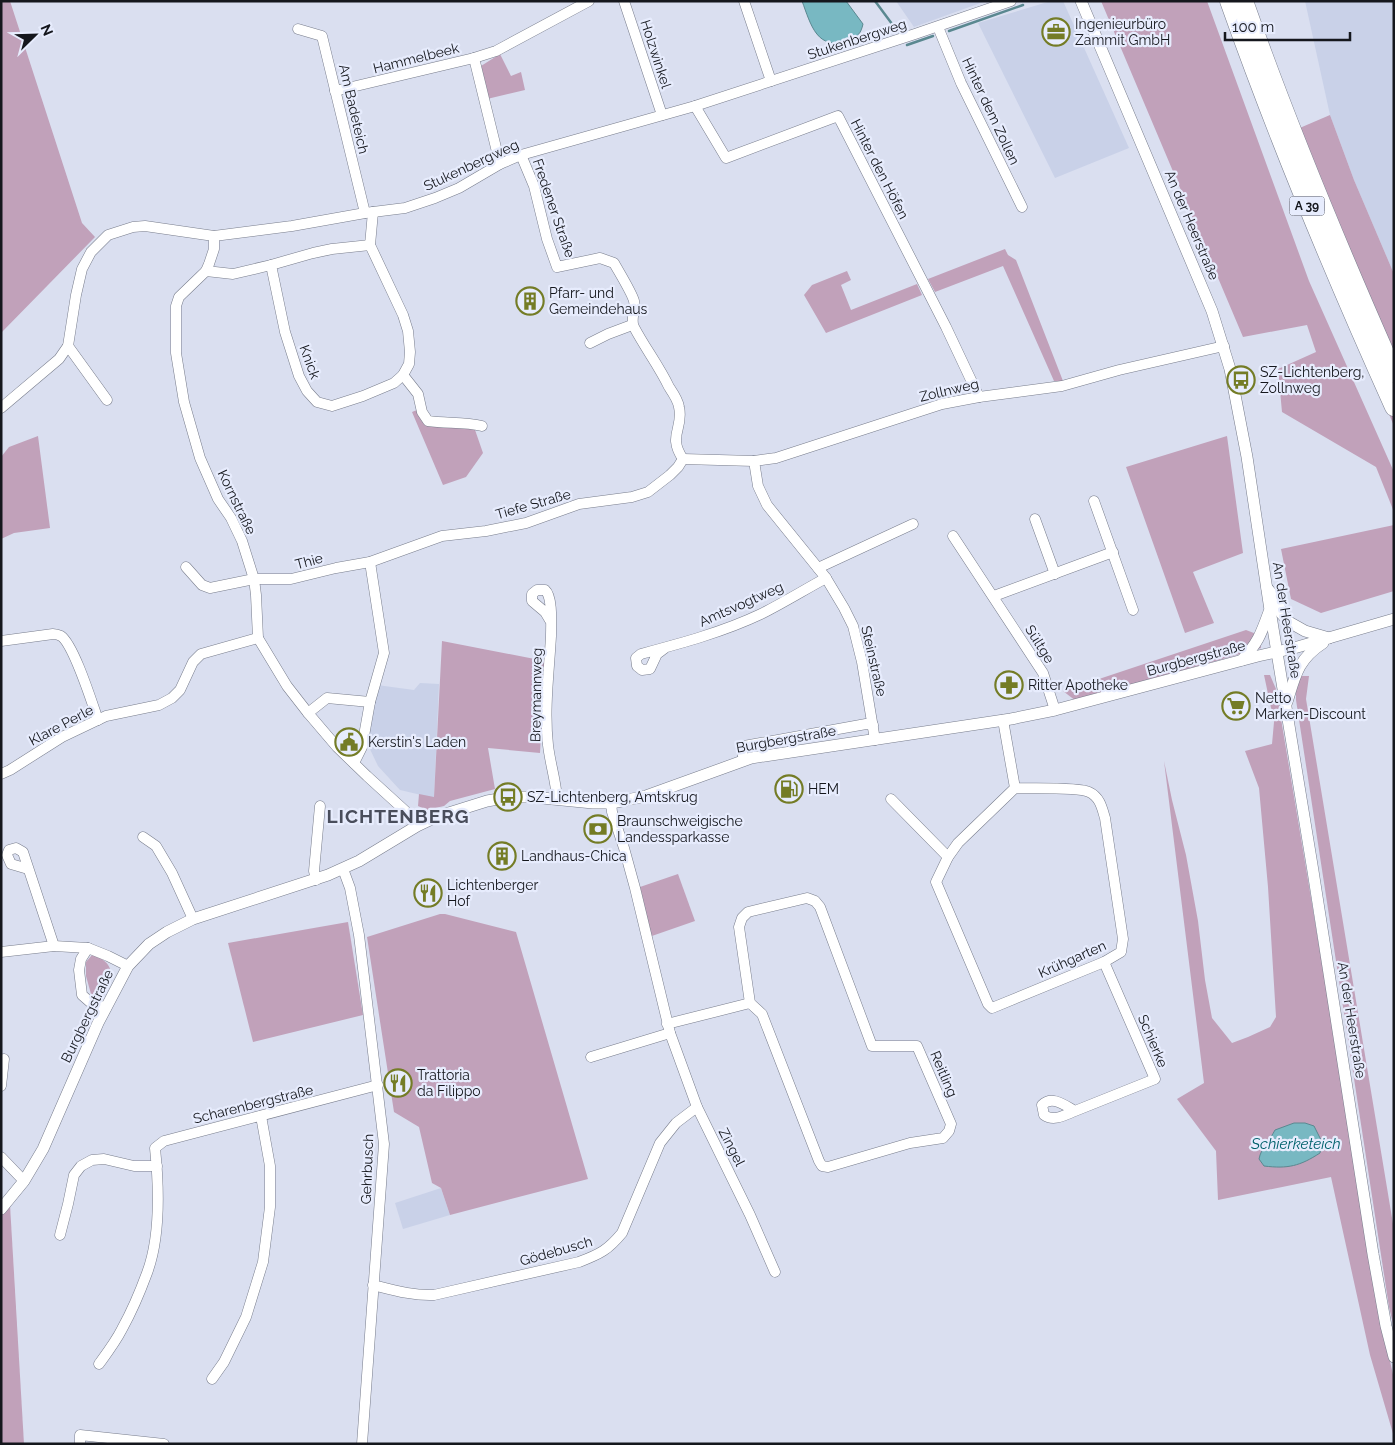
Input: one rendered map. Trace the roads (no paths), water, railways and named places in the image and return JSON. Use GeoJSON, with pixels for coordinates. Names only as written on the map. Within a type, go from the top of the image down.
{"type":"FeatureCollection","features":[{"type":"Feature","properties":{"kind":"highway","name":"A 39"},"geometry":{"type":"LineString","coordinates":[[1229,1],[1304,198],[1394,407]]}},
{"type":"Feature","properties":{"kind":"highway","name":"A 39"},"geometry":{"type":"LineString","coordinates":[[1244,1],[1316,192],[1394,373]]}},
{"type":"Feature","properties":{"kind":"street","name":"Hammelbeek"},"geometry":{"type":"LineString","coordinates":[[336,91],[496,51],[589,1]]}},
{"type":"Feature","properties":{"kind":"street","name":"Holzwinkel"},"geometry":{"type":"LineString","coordinates":[[624,1],[662,114]]}},
{"type":"Feature","properties":{"kind":"street"},"geometry":{"type":"LineString","coordinates":[[744,1],[771,81]]}},
{"type":"Feature","properties":{"kind":"street","name":"Stukenbergweg"},"geometry":{"type":"LineString","coordinates":[[68,346],[82,269],[91,252],[108,235],[133,226],[144,226],[214,236],[405,208],[459,188],[500,164],[522,155],[695,106],[938,27],[1011,1]]}},
{"type":"Feature","properties":{"kind":"street","name":"An der Heerstraße"},"geometry":{"type":"LineString","coordinates":[[1081,1],[1212,311],[1230,370],[1239,411],[1373,1254],[1394,1357]]}},
{"type":"Feature","properties":{"kind":"street","name":"Hinter dem Zollen"},"geometry":{"type":"LineString","coordinates":[[938,27],[961,82],[1022,206]]}},
{"type":"Feature","properties":{"kind":"street","name":"Am Badeteich"},"geometry":{"type":"LineString","coordinates":[[298,29],[322,36],[369,213]]}},
{"type":"Feature","properties":{"kind":"street"},"geometry":{"type":"LineString","coordinates":[[474,58],[500,164]]}},
{"type":"Feature","properties":{"kind":"street","name":"Hinter den Höfen"},"geometry":{"type":"LineString","coordinates":[[695,106],[726,158],[838,116],[946,327],[979,397]]}},
{"type":"Feature","properties":{"kind":"street","name":"Fredener Straße"},"geometry":{"type":"LineString","coordinates":[[522,155],[534,186],[547,239],[557,267],[600,258],[614,264],[634,301],[632,325]]}},
{"type":"Feature","properties":{"kind":"street"},"geometry":{"type":"LineString","coordinates":[[369,213],[370,245],[403,314],[408,331],[410,352],[408,364],[403,375],[418,394],[422,412],[428,421],[468,423],[482,426]]}},
{"type":"Feature","properties":{"kind":"street","name":"Kornstraße"},"geometry":{"type":"LineString","coordinates":[[214,236],[214,249],[206,271],[179,297],[176,306],[176,353],[184,402],[200,458],[218,499],[231,518],[242,541],[254,579],[258,638],[286,686],[308,714],[337,747],[413,818],[417,826]]}},
{"type":"Feature","properties":{"kind":"street"},"geometry":{"type":"LineString","coordinates":[[206,271],[232,274],[332,249],[370,245]]}},
{"type":"Feature","properties":{"kind":"street","name":"Knick"},"geometry":{"type":"LineString","coordinates":[[271,265],[285,332],[299,376],[307,391],[317,402],[332,406],[394,383],[403,375]]}},
{"type":"Feature","properties":{"kind":"street"},"geometry":{"type":"LineString","coordinates":[[590,343],[632,325],[678,402],[680,414],[676,440],[677,450],[683,459]]}},
{"type":"Feature","properties":{"kind":"street"},"geometry":{"type":"LineString","coordinates":[[1,408],[59,359],[68,346],[107,400]]}},
{"type":"Feature","properties":{"kind":"street","name":"Zollnweg"},"geometry":{"type":"LineString","coordinates":[[683,459],[754,461],[776,458],[930,407],[979,397],[1062,386],[1119,370],[1224,346]]}},
{"type":"Feature","properties":{"kind":"street","name":"Tiefe Straße"},"geometry":{"type":"LineString","coordinates":[[370,562],[442,536],[486,531],[526,523],[579,504],[632,497],[648,492],[670,476],[683,459]]}},
{"type":"Feature","properties":{"kind":"street","name":"Steinstraße"},"geometry":{"type":"LineString","coordinates":[[754,461],[758,486],[767,505],[826,578],[853,626],[862,662],[875,740]]}},
{"type":"Feature","properties":{"kind":"street"},"geometry":{"type":"LineString","coordinates":[[1094,501],[1133,610]]}},
{"type":"Feature","properties":{"kind":"street"},"geometry":{"type":"LineString","coordinates":[[1035,519],[1055,574]]}},
{"type":"Feature","properties":{"kind":"street"},"geometry":{"type":"LineString","coordinates":[[818,568],[913,524]]}},
{"type":"Feature","properties":{"kind":"street","name":"Sültge"},"geometry":{"type":"LineString","coordinates":[[953,536],[1043,673],[1055,710]]}},
{"type":"Feature","properties":{"kind":"street"},"geometry":{"type":"LineString","coordinates":[[994,596],[1113,552]]}},
{"type":"Feature","properties":{"kind":"street"},"geometry":{"type":"LineString","coordinates":[[354,763],[362,747],[370,702],[384,653],[370,562]]}},
{"type":"Feature","properties":{"kind":"street","name":"Thie"},"geometry":{"type":"LineString","coordinates":[[186,567],[198,582],[206,587],[216,587],[254,579],[291,579],[370,562]]}},
{"type":"Feature","properties":{"kind":"street","name":"Amtsvogtweg"},"geometry":{"type":"LineString","coordinates":[[665,648],[739,624],[826,578]]}},
{"type":"Feature","properties":{"kind":"street"},"geometry":{"type":"LineString","coordinates":[[1267,588],[1278,601],[1281,612],[1289,622],[1305,631],[1330,638]]}},
{"type":"Feature","properties":{"kind":"street"},"geometry":{"type":"LineString","coordinates":[[1242,660],[1260,638],[1270,610]]}},
{"type":"Feature","properties":{"kind":"street","name":"Burgbergstraße"},"geometry":{"type":"LineString","coordinates":[[1,1209],[24,1181],[49,1137],[76,1070],[128,966],[149,944],[167,932],[193,919],[316,880],[343,869],[417,826],[450,812],[500,798],[532,797],[611,803],[646,796],[744,760],[1004,720],[1055,710],[1330,638],[1394,619]]}},
{"type":"Feature","properties":{"kind":"street","name":"Breymannweg"},"geometry":{"type":"LineString","coordinates":[[551,622],[546,724],[549,758],[557,799]]}},
{"type":"Feature","properties":{"kind":"street"},"geometry":{"type":"LineString","coordinates":[[1,641],[53,634],[60,635],[65,640],[82,673],[98,720]]}},
{"type":"Feature","properties":{"kind":"street","name":"Klare Perle"},"geometry":{"type":"LineString","coordinates":[[1,774],[62,737],[106,716],[159,705],[172,698],[180,690],[193,662],[201,654],[258,638]]}},
{"type":"Feature","properties":{"kind":"street"},"geometry":{"type":"LineString","coordinates":[[1286,706],[1300,664],[1312,650],[1330,638]]}},
{"type":"Feature","properties":{"kind":"street"},"geometry":{"type":"LineString","coordinates":[[308,714],[328,698],[370,702]]}},
{"type":"Feature","properties":{"kind":"street"},"geometry":{"type":"LineString","coordinates":[[1004,720],[1015,788]]}},
{"type":"Feature","properties":{"kind":"street"},"geometry":{"type":"LineString","coordinates":[[744,760],[741,747],[744,746],[866,724],[873,725]]}},
{"type":"Feature","properties":{"kind":"street","name":"Krühgarten"},"geometry":{"type":"LineString","coordinates":[[1015,788],[1074,790],[1089,792],[1097,798],[1102,806],[1105,818],[1123,939],[1121,952],[1104,962],[992,1008],[988,1004],[936,882],[948,857],[958,843],[1015,788]]}},
{"type":"Feature","properties":{"kind":"street"},"geometry":{"type":"LineString","coordinates":[[891,799],[948,857]]}},
{"type":"Feature","properties":{"kind":"street","name":"Zingel"},"geometry":{"type":"LineString","coordinates":[[611,803],[635,888],[669,1028],[697,1107],[750,1215],[775,1272]]}},
{"type":"Feature","properties":{"kind":"street"},"geometry":{"type":"LineString","coordinates":[[316,880],[314,871],[320,806]]}},
{"type":"Feature","properties":{"kind":"street"},"geometry":{"type":"LineString","coordinates":[[143,837],[156,846],[172,873],[193,919]]}},
{"type":"Feature","properties":{"kind":"street"},"geometry":{"type":"LineString","coordinates":[[28,869],[54,946]]}},
{"type":"Feature","properties":{"kind":"street","name":"Gehrbusch"},"geometry":{"type":"LineString","coordinates":[[343,869],[350,888],[359,935],[384,1144],[362,1444]]}},
{"type":"Feature","properties":{"kind":"street","name":"Reitling"},"geometry":{"type":"LineString","coordinates":[[807,898],[815,901],[820,907],[872,1046],[917,1046],[951,1124],[949,1131],[943,1138],[910,1143],[828,1167],[822,1166],[762,1014],[750,1003],[739,927],[742,918],[748,912],[807,898]]}},
{"type":"Feature","properties":{"kind":"street"},"geometry":{"type":"LineString","coordinates":[[1,952],[54,946],[88,948],[128,966]]}},
{"type":"Feature","properties":{"kind":"street"},"geometry":{"type":"LineString","coordinates":[[88,948],[81,959],[79,970],[82,994],[90,1002],[106,1008]]}},
{"type":"Feature","properties":{"kind":"street","name":"Schierke"},"geometry":{"type":"LineString","coordinates":[[1075,1111],[1155,1078],[1104,962]]}},
{"type":"Feature","properties":{"kind":"street"},"geometry":{"type":"LineString","coordinates":[[592,1057],[669,1028],[750,1003]]}},
{"type":"Feature","properties":{"kind":"street"},"geometry":{"type":"LineString","coordinates":[[1,1086],[4,1059]]}},
{"type":"Feature","properties":{"kind":"street","name":"Scharenbergstraße"},"geometry":{"type":"LineString","coordinates":[[157,1166],[155,1148],[164,1141],[378,1085]]}},
{"type":"Feature","properties":{"kind":"street","name":"Gödebusch"},"geometry":{"type":"LineString","coordinates":[[374,1286],[406,1294],[434,1295],[579,1262],[598,1255],[613,1244],[622,1233],[660,1142],[676,1123],[697,1107]]}},
{"type":"Feature","properties":{"kind":"street"},"geometry":{"type":"LineString","coordinates":[[212,1379],[224,1362],[246,1318],[263,1262],[270,1207],[270,1166],[260,1116]]}},
{"type":"Feature","properties":{"kind":"street"},"geometry":{"type":"LineString","coordinates":[[1,1157],[24,1181]]}},
{"type":"Feature","properties":{"kind":"street"},"geometry":{"type":"LineString","coordinates":[[60,1235],[74,1175],[81,1166],[92,1160],[104,1159],[134,1166],[157,1166],[157,1217],[154,1245],[148,1272],[122,1330],[99,1364]]}},
{"type":"Feature","properties":{"kind":"street"},"geometry":{"type":"LineString","coordinates":[[80,1444],[80,1435],[164,1444]]}},
{"type":"Feature","properties":{"kind":"water"},"geometry":{"type":"Polygon","coordinates":[[[802,1],[846,1],[863,24],[860,32],[852,39],[838,43],[822,39],[812,27],[802,1]]]}},
{"type":"Feature","properties":{"kind":"water","name":"Schierketeich"},"geometry":{"type":"Polygon","coordinates":[[[1294,1123],[1305,1123],[1314,1126],[1322,1142],[1320,1153],[1294,1166],[1264,1166],[1259,1159],[1260,1155],[1275,1130],[1294,1123]]]}},
{"type":"Feature","properties":{"kind":"waterway"},"geometry":{"type":"LineString","coordinates":[[875,1],[898,32]]}},
{"type":"Feature","properties":{"kind":"waterway"},"geometry":{"type":"LineString","coordinates":[[949,31],[1023,5]]}},
{"type":"Feature","properties":{"kind":"waterway"},"geometry":{"type":"LineString","coordinates":[[907,45],[933,36]]}},
{"type":"Feature","properties":{"kind":"place","name":"Ingenieurbüro Zammit GmbH"},"geometry":{"type":"Point","coordinates":[1056,32]}},
{"type":"Feature","properties":{"kind":"place","name":"Pfarr- und Gemeindehaus"},"geometry":{"type":"Point","coordinates":[530,301]}},
{"type":"Feature","properties":{"kind":"place","name":"SZ-Lichtenberg, Zollnweg"},"geometry":{"type":"Point","coordinates":[1241,380]}},
{"type":"Feature","properties":{"kind":"place","name":"Ritter Apotheke"},"geometry":{"type":"Point","coordinates":[1009,685]}},
{"type":"Feature","properties":{"kind":"place","name":"Netto Marken-Discount"},"geometry":{"type":"Point","coordinates":[1236,706]}},
{"type":"Feature","properties":{"kind":"place","name":"Kerstin's Laden"},"geometry":{"type":"Point","coordinates":[349,742]}},
{"type":"Feature","properties":{"kind":"place","name":"HEM"},"geometry":{"type":"Point","coordinates":[789,789]}},
{"type":"Feature","properties":{"kind":"place","name":"SZ-Lichtenberg, Amtskrug"},"geometry":{"type":"Point","coordinates":[508,797]}},
{"type":"Feature","properties":{"kind":"place","name":"Braunschweigische Landessparkasse"},"geometry":{"type":"Point","coordinates":[598,829]}},
{"type":"Feature","properties":{"kind":"place","name":"Landhaus-Chica"},"geometry":{"type":"Point","coordinates":[502,856]}},
{"type":"Feature","properties":{"kind":"place","name":"Lichtenberger Hof"},"geometry":{"type":"Point","coordinates":[428,893]}},
{"type":"Feature","properties":{"kind":"place","name":"Trattoria da Filippo"},"geometry":{"type":"Point","coordinates":[398,1083]}},
{"type":"Feature","properties":{"kind":"district","name":"LICHTENBERG"},"geometry":{"type":"Point","coordinates":[398,816]}}]}
